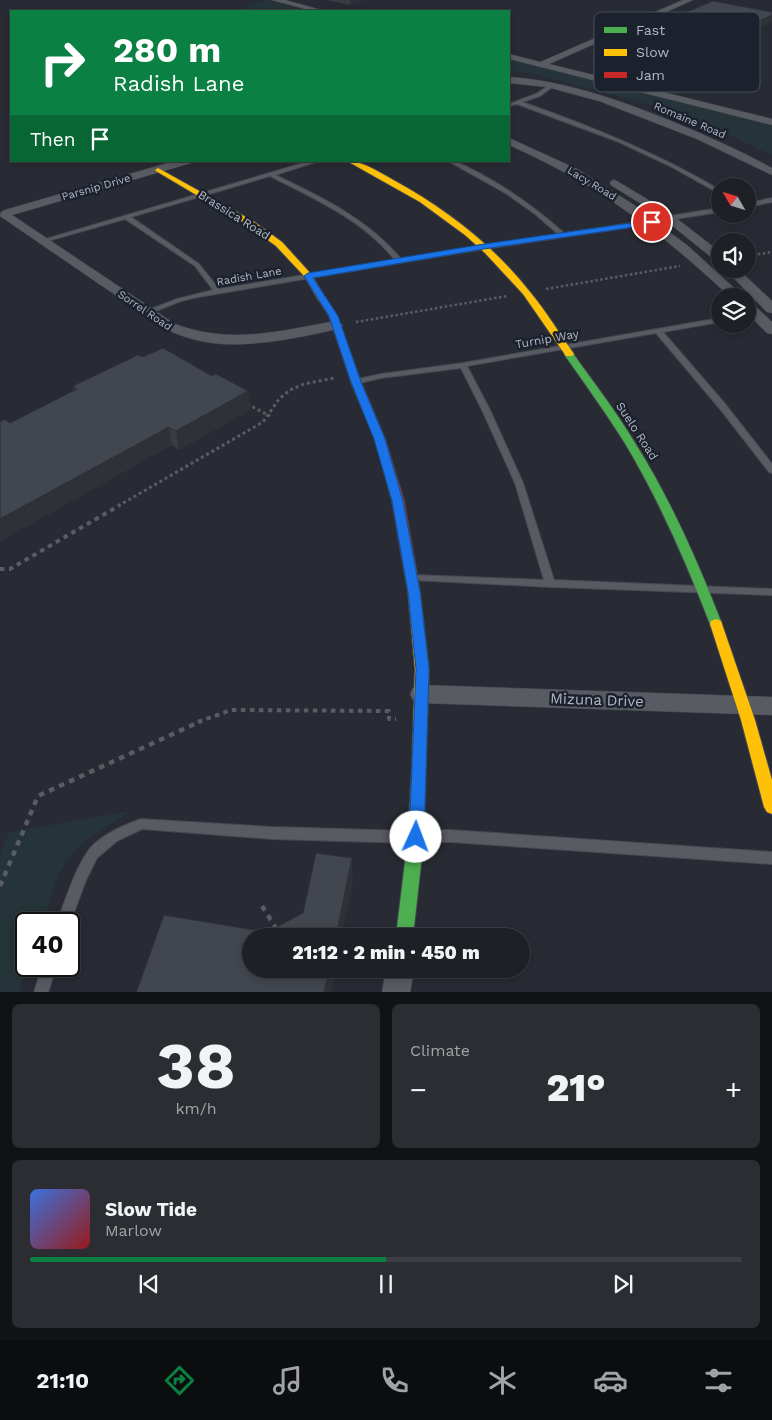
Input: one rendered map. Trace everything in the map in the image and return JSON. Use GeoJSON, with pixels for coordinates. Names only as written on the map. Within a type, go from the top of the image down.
{"type":"FeatureCollection","features":[{"type":"Feature","properties":{"kind":"street"},"geometry":{"type":"LineString","coordinates":[[276,0],[317,10]]}},
{"type":"Feature","properties":{"kind":"street"},"geometry":{"type":"LineString","coordinates":[[661,12],[689,0]]}},
{"type":"Feature","properties":{"kind":"street"},"geometry":{"type":"LineString","coordinates":[[540,65],[594,41]]}},
{"type":"Feature","properties":{"kind":"street"},"geometry":{"type":"LineString","coordinates":[[510,58],[594,78]]}},
{"type":"Feature","properties":{"kind":"street","name":"Romaine Road"},"geometry":{"type":"LineString","coordinates":[[510,80],[553,85],[597,97],[690,133],[772,172]]}},
{"type":"Feature","properties":{"kind":"street"},"geometry":{"type":"LineString","coordinates":[[650,92],[772,122]]}},
{"type":"Feature","properties":{"kind":"street","name":"Lacy Road"},"geometry":{"type":"LineString","coordinates":[[510,133],[560,154],[638,196],[711,251]]}},
{"type":"Feature","properties":{"kind":"street","name":"Lacy Road"},"geometry":{"type":"LineString","coordinates":[[510,141],[583,176],[626,203],[697,259],[728,288]]}},
{"type":"Feature","properties":{"kind":"street","name":"Parsnip Drive"},"geometry":{"type":"LineString","coordinates":[[5,214],[184,162]]}},
{"type":"Feature","properties":{"kind":"street","name":"Suelo Road"},"geometry":{"type":"LineString","coordinates":[[352,162],[393,181],[417,196],[484,247],[526,293],[645,468],[673,523],[702,588],[744,705],[772,807]]}},
{"type":"Feature","properties":{"kind":"street","name":"Brassica Road"},"geometry":{"type":"LineString","coordinates":[[158,170],[250,223],[279,244],[308,276],[324,300],[336,325],[356,382],[380,439],[398,501],[412,578],[422,669],[416,837],[405,928]]}},
{"type":"Feature","properties":{"kind":"street","name":"Sorrel Road"},"geometry":{"type":"LineString","coordinates":[[5,214],[42,242],[148,312],[162,324],[179,332],[205,340],[229,341],[336,325]]}},
{"type":"Feature","properties":{"kind":"street"},"geometry":{"type":"LineString","coordinates":[[740,278],[772,309]]}},
{"type":"Feature","properties":{"kind":"street"},"geometry":{"type":"LineString","coordinates":[[756,317],[772,330]]}},
{"type":"Feature","properties":{"kind":"street","name":"Mizuna Drive"},"geometry":{"type":"LineString","coordinates":[[421,694],[772,706]]}},
{"type":"Feature","properties":{"kind":"street"},"geometry":{"type":"LineString","coordinates":[[396,992],[398,978]]}},
{"type":"Feature","properties":{"kind":"lane"},"geometry":{"type":"LineString","coordinates":[[510,104],[540,94],[553,85]]}},
{"type":"Feature","properties":{"kind":"lane"},"geometry":{"type":"LineString","coordinates":[[516,102],[574,122],[631,146],[674,166],[711,187]]}},
{"type":"Feature","properties":{"kind":"lane"},"geometry":{"type":"LineString","coordinates":[[42,242],[314,162]]}},
{"type":"Feature","properties":{"kind":"lane"},"geometry":{"type":"LineString","coordinates":[[452,162],[526,203],[562,235]]}},
{"type":"Feature","properties":{"kind":"lane"},"geometry":{"type":"LineString","coordinates":[[271,175],[316,197],[349,217],[379,239],[394,253],[399,261]]}},
{"type":"Feature","properties":{"kind":"lane"},"geometry":{"type":"LineString","coordinates":[[756,203],[772,200]]}},
{"type":"Feature","properties":{"kind":"lane"},"geometry":{"type":"LineString","coordinates":[[669,218],[711,211]]}},
{"type":"Feature","properties":{"kind":"lane"},"geometry":{"type":"LineString","coordinates":[[127,217],[197,265],[218,292]]}},
{"type":"Feature","properties":{"kind":"lane","name":"Radish Lane"},"geometry":{"type":"LineString","coordinates":[[148,312],[179,300],[218,292],[484,247],[652,222]]}},
{"type":"Feature","properties":{"kind":"lane","name":"Turnip Way"},"geometry":{"type":"LineString","coordinates":[[356,382],[376,377],[463,366],[711,322]]}},
{"type":"Feature","properties":{"kind":"lane"},"geometry":{"type":"LineString","coordinates":[[658,331],[723,407],[772,470]]}},
{"type":"Feature","properties":{"kind":"lane"},"geometry":{"type":"LineString","coordinates":[[463,366],[486,410],[519,483],[550,584]]}},
{"type":"Feature","properties":{"kind":"lane"},"geometry":{"type":"LineString","coordinates":[[412,578],[772,592]]}},
{"type":"Feature","properties":{"kind":"lane"},"geometry":{"type":"LineString","coordinates":[[67,912],[80,878],[93,854],[113,837],[141,824],[281,833],[416,837],[450,836],[772,858]]}},
{"type":"Feature","properties":{"kind":"lane"},"geometry":{"type":"LineString","coordinates":[[41,992],[46,977]]}},
{"type":"Feature","properties":{"kind":"path"},"geometry":{"type":"LineString","coordinates":[[756,255],[772,252]]}},
{"type":"Feature","properties":{"kind":"path"},"geometry":{"type":"LineString","coordinates":[[547,289],[683,266]]}},
{"type":"Feature","properties":{"kind":"path"},"geometry":{"type":"LineString","coordinates":[[359,321],[508,296]]}},
{"type":"Feature","properties":{"kind":"path"},"geometry":{"type":"LineString","coordinates":[[0,568],[10,569],[270,416],[277,401],[296,387],[314,381],[334,378]]}},
{"type":"Feature","properties":{"kind":"path"},"geometry":{"type":"LineString","coordinates":[[247,404],[270,416]]}},
{"type":"Feature","properties":{"kind":"path"},"geometry":{"type":"LineString","coordinates":[[0,886],[38,796],[214,715],[231,710],[389,711],[390,719]]}},
{"type":"Feature","properties":{"kind":"path"},"geometry":{"type":"LineString","coordinates":[[262,906],[276,928]]}},
{"type":"Feature","properties":{"kind":"shaded area"},"geometry":{"type":"Polygon","coordinates":[[[267,0],[311,10],[244,9],[247,5],[267,0]]]}},
{"type":"Feature","properties":{"kind":"shaded area"},"geometry":{"type":"Polygon","coordinates":[[[510,59],[594,80],[594,90],[534,74],[510,71],[510,59]]]}},
{"type":"Feature","properties":{"kind":"shaded area"},"geometry":{"type":"Polygon","coordinates":[[[602,92],[640,92],[772,125],[772,155],[711,127],[654,106],[602,92]]]}},
{"type":"Feature","properties":{"kind":"shaded area"},"geometry":{"type":"Polygon","coordinates":[[[131,811],[90,838],[72,854],[59,875],[46,912],[15,912],[15,977],[24,977],[19,992],[0,992],[0,854],[9,832],[131,811]]]}},
{"type":"Feature","properties":{"kind":"building"},"geometry":{"type":"Polygon","coordinates":[[[713,1],[772,12],[772,15],[760,21],[760,12],[687,12],[713,1]]]}},
{"type":"Feature","properties":{"kind":"building"},"geometry":{"type":"Polygon","coordinates":[[[163,348],[212,376],[216,374],[248,391],[176,431],[169,427],[0,519],[0,422],[5,419],[10,423],[77,389],[73,386],[138,355],[143,357],[163,348]]]}},
{"type":"Feature","properties":{"kind":"building"},"geometry":{"type":"Polygon","coordinates":[[[316,853],[352,858],[338,928],[275,928],[303,913],[316,853]]]}},
{"type":"Feature","properties":{"kind":"building"},"geometry":{"type":"Polygon","coordinates":[[[164,915],[243,928],[242,978],[327,978],[324,992],[136,992],[164,915]]]}},
{"type":"Feature","properties":{"kind":"traffic: fast"},"geometry":{"type":"LineString","coordinates":[[569,354],[622,430],[660,496],[699,581],[716,624]]}},
{"type":"Feature","properties":{"kind":"traffic: fast"},"geometry":{"type":"LineString","coordinates":[[405,928],[416,837],[419,766]]}},
{"type":"Feature","properties":{"kind":"traffic: slow"},"geometry":{"type":"LineString","coordinates":[[352,162],[399,186],[446,216],[488,251],[526,292],[569,354]]}},
{"type":"Feature","properties":{"kind":"traffic: slow"},"geometry":{"type":"LineString","coordinates":[[158,170],[250,223],[279,244],[308,276],[322,299]]}},
{"type":"Feature","properties":{"kind":"traffic: slow"},"geometry":{"type":"LineString","coordinates":[[408,558],[414,592],[422,669],[419,766]]}},
{"type":"Feature","properties":{"kind":"traffic: slow"},"geometry":{"type":"LineString","coordinates":[[716,624],[748,720],[772,807]]}},
{"type":"Feature","properties":{"kind":"traffic: jam"},"geometry":{"type":"LineString","coordinates":[[322,299],[333,316],[356,382],[380,439],[398,501],[408,558]]}},
{"type":"Feature","properties":{"kind":"route"},"geometry":{"type":"LineString","coordinates":[[416,837],[422,669],[414,592],[398,501],[380,439],[356,382],[333,316],[316,285],[308,276],[652,222]]}}]}
